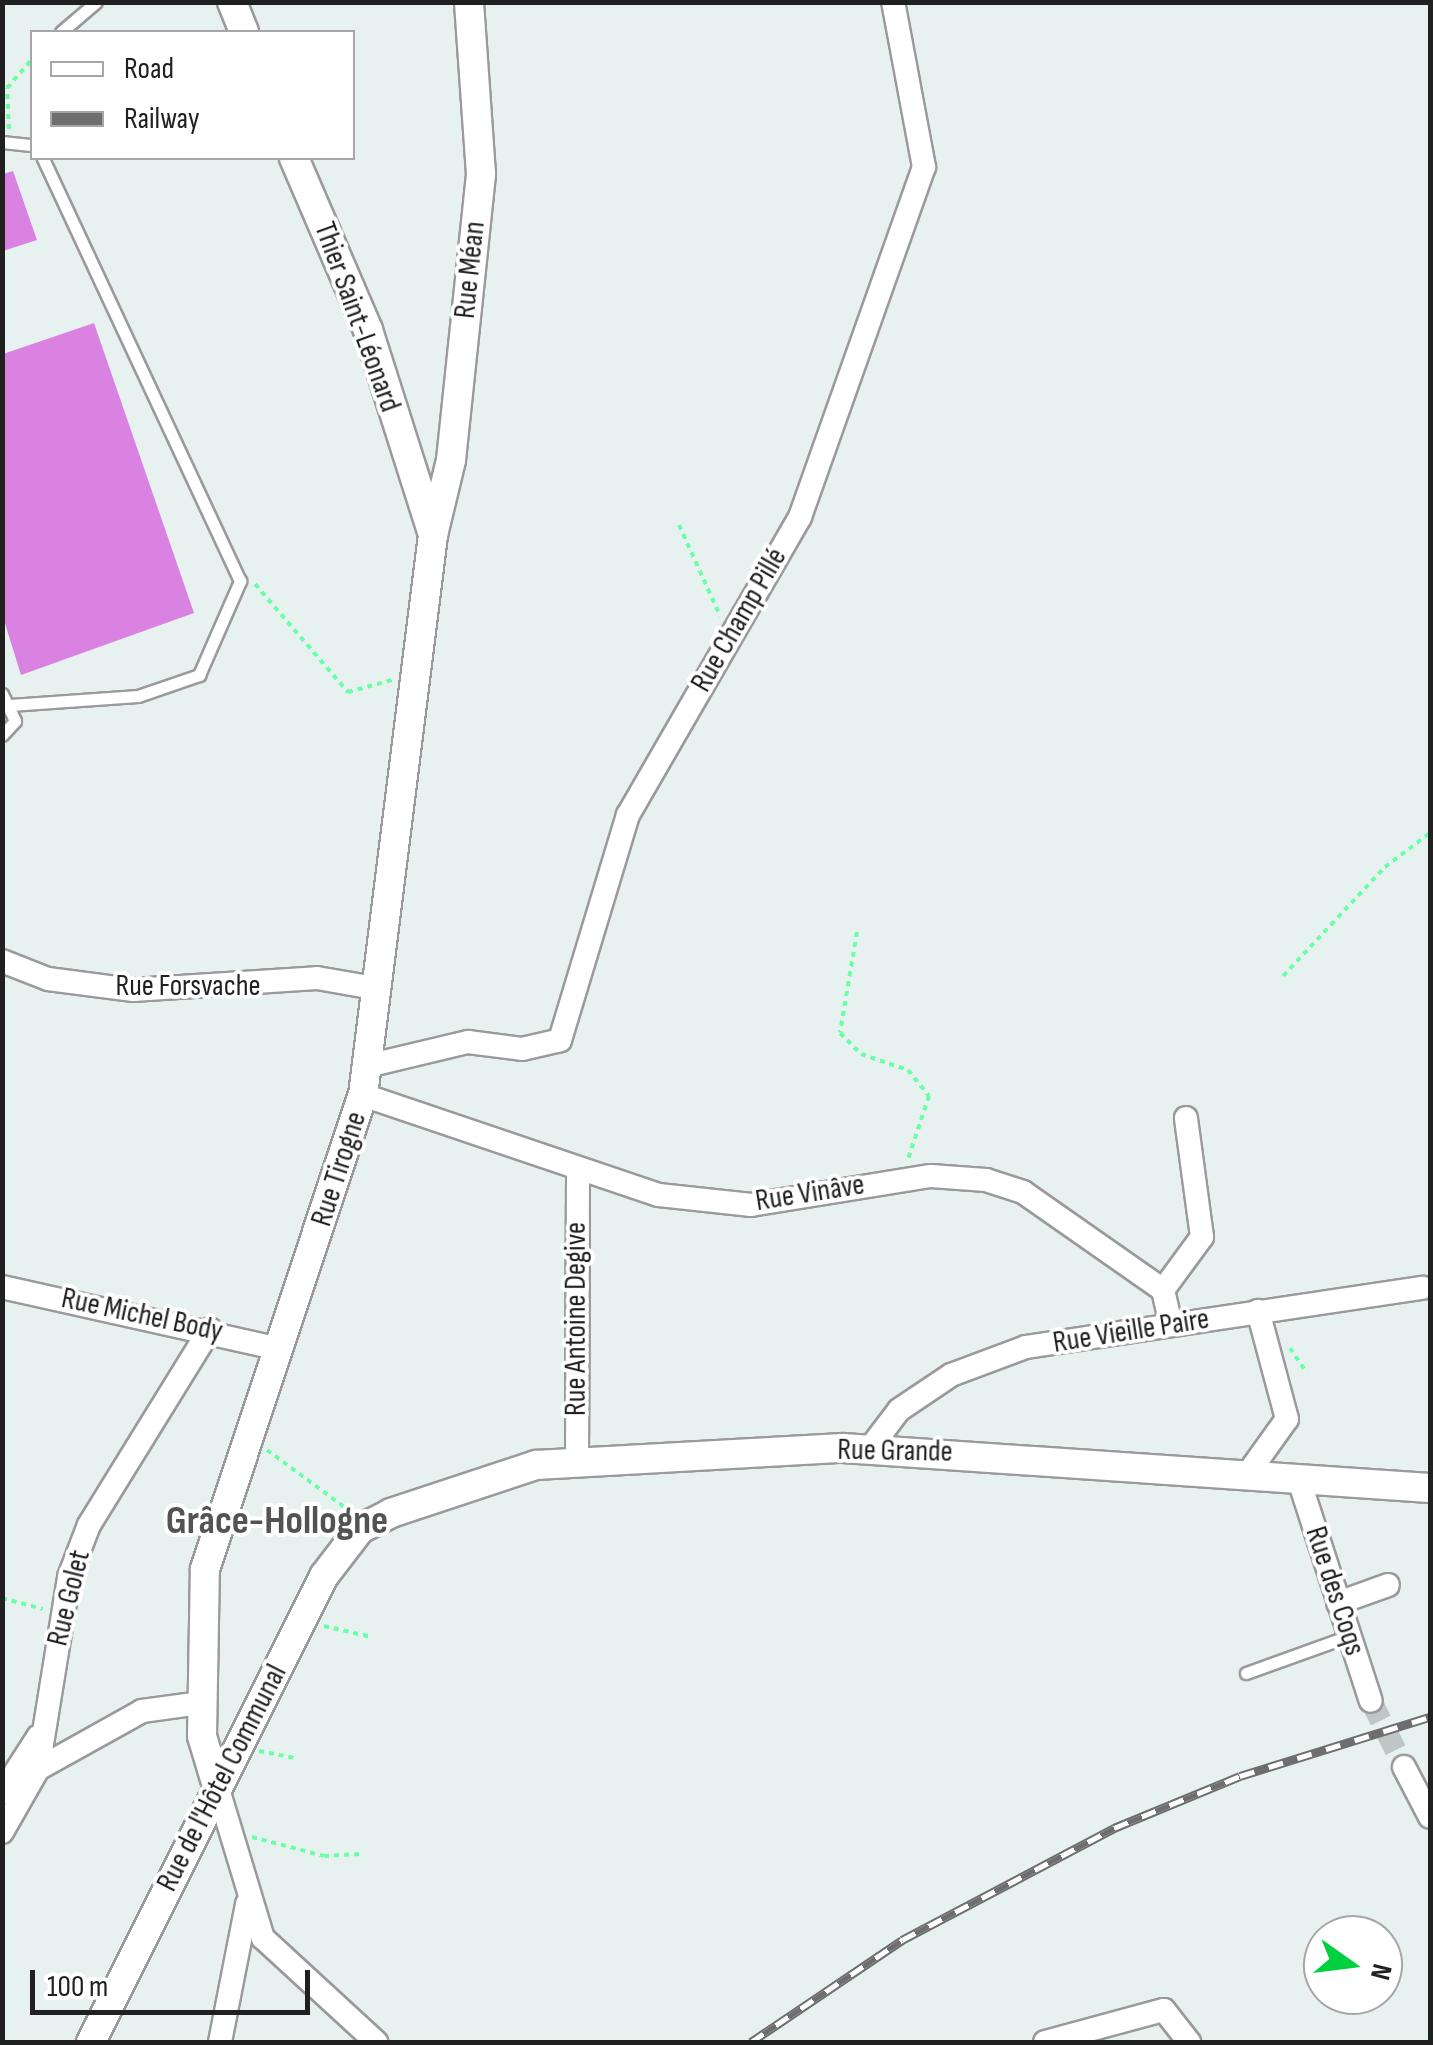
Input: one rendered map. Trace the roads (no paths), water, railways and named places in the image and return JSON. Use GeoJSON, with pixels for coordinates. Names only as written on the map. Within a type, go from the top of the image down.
{"type":"FeatureCollection","features":[{"type":"Feature","properties":{"kind":"street"},"geometry":{"type":"LineString","coordinates":[[232,2],[243,30]]}},
{"type":"Feature","properties":{"kind":"street","name":"Rue Méan"},"geometry":{"type":"LineString","coordinates":[[434,535],[451,460],[481,174],[469,2]]}},
{"type":"Feature","properties":{"kind":"street","name":"Rue Champ Pillé"},"geometry":{"type":"LineString","coordinates":[[367,1066],[468,1042],[522,1049],[560,1040],[628,815],[731,630],[800,517],[924,167],[893,2]]}},
{"type":"Feature","properties":{"kind":"street","name":"Thier Saint-Léonard"},"geometry":{"type":"LineString","coordinates":[[295,160],[368,330],[434,535]]}},
{"type":"Feature","properties":{"kind":"street","name":"Rue Tirogne"},"geometry":{"type":"LineString","coordinates":[[217,1786],[201,1703],[205,1570],[363,1095],[434,535]]}},
{"type":"Feature","properties":{"kind":"street","name":"Rue Forsvache"},"geometry":{"type":"LineString","coordinates":[[2,962],[48,979],[133,990],[317,978],[376,988]]}},
{"type":"Feature","properties":{"kind":"street","name":"Rue Vinâve"},"geometry":{"type":"LineString","coordinates":[[363,1095],[578,1174],[751,1205],[911,1178],[962,1176],[1023,1192],[1167,1307]]}},
{"type":"Feature","properties":{"kind":"street"},"geometry":{"type":"LineString","coordinates":[[1167,1307],[1202,1237],[1186,1118]]}},
{"type":"Feature","properties":{"kind":"street","name":"Rue Antoine Degive"},"geometry":{"type":"LineString","coordinates":[[577,1463],[578,1174]]}},
{"type":"Feature","properties":{"kind":"street","name":"Rue Michel Body"},"geometry":{"type":"LineString","coordinates":[[2,1286],[210,1329],[280,1349]]}},
{"type":"Feature","properties":{"kind":"street","name":"Rue Vieille Paire"},"geometry":{"type":"LineString","coordinates":[[871,1447],[899,1410],[980,1361],[1167,1307],[1258,1311],[1423,1288]]}},
{"type":"Feature","properties":{"kind":"street"},"geometry":{"type":"LineString","coordinates":[[1249,1472],[1287,1419],[1258,1311]]}},
{"type":"Feature","properties":{"kind":"street","name":"Rue Golet"},"geometry":{"type":"LineString","coordinates":[[2,1832],[38,1769],[39,1735],[62,1614],[89,1525],[210,1329]]}},
{"type":"Feature","properties":{"kind":"street","name":"Rue Grande"},"geometry":{"type":"LineString","coordinates":[[368,1523],[536,1464],[871,1447],[1430,1488]]}},
{"type":"Feature","properties":{"kind":"street","name":"Rue des Coqs"},"geometry":{"type":"LineString","coordinates":[[1299,1480],[1370,1701]]}},
{"type":"Feature","properties":{"kind":"street","name":"Rue de l'Hôtel Communal"},"geometry":{"type":"LineString","coordinates":[[91,2042],[303,1617],[340,1551],[368,1523]]}},
{"type":"Feature","properties":{"kind":"street"},"geometry":{"type":"LineString","coordinates":[[1338,1603],[1388,1585]]}},
{"type":"Feature","properties":{"kind":"street"},"geometry":{"type":"LineString","coordinates":[[38,1769],[142,1712],[201,1703]]}},
{"type":"Feature","properties":{"kind":"street"},"geometry":{"type":"LineString","coordinates":[[2,1793],[39,1735]]}},
{"type":"Feature","properties":{"kind":"street"},"geometry":{"type":"LineString","coordinates":[[1404,1767],[1430,1817]]}},
{"type":"Feature","properties":{"kind":"street"},"geometry":{"type":"LineString","coordinates":[[217,1786],[263,1938],[376,2042]]}},
{"type":"Feature","properties":{"kind":"street"},"geometry":{"type":"LineString","coordinates":[[220,2042],[248,1896]]}},
{"type":"Feature","properties":{"kind":"street"},"geometry":{"type":"LineString","coordinates":[[1045,2042],[1164,2010],[1189,2042]]}},
{"type":"Feature","properties":{"kind":"lane"},"geometry":{"type":"LineString","coordinates":[[63,30],[96,2]]}},
{"type":"Feature","properties":{"kind":"lane"},"geometry":{"type":"LineString","coordinates":[[2,736],[15,720],[6,699],[138,696],[199,675],[240,581],[44,160]]}},
{"type":"Feature","properties":{"kind":"lane"},"geometry":{"type":"LineString","coordinates":[[1246,1672],[1349,1636]]}},
{"type":"Feature","properties":{"kind":"tunnel"},"geometry":{"type":"LineString","coordinates":[[1371,1701],[1404,1767]]}},
{"type":"Feature","properties":{"kind":"railway"},"geometry":{"type":"LineString","coordinates":[[751,2042],[902,1940],[1114,1828],[1240,1776],[1430,1717]]}},
{"type":"Feature","properties":{"kind":"district","name":"Grâce-Hollogne"},"geometry":{"type":"Point","coordinates":[277,1521]}}]}
